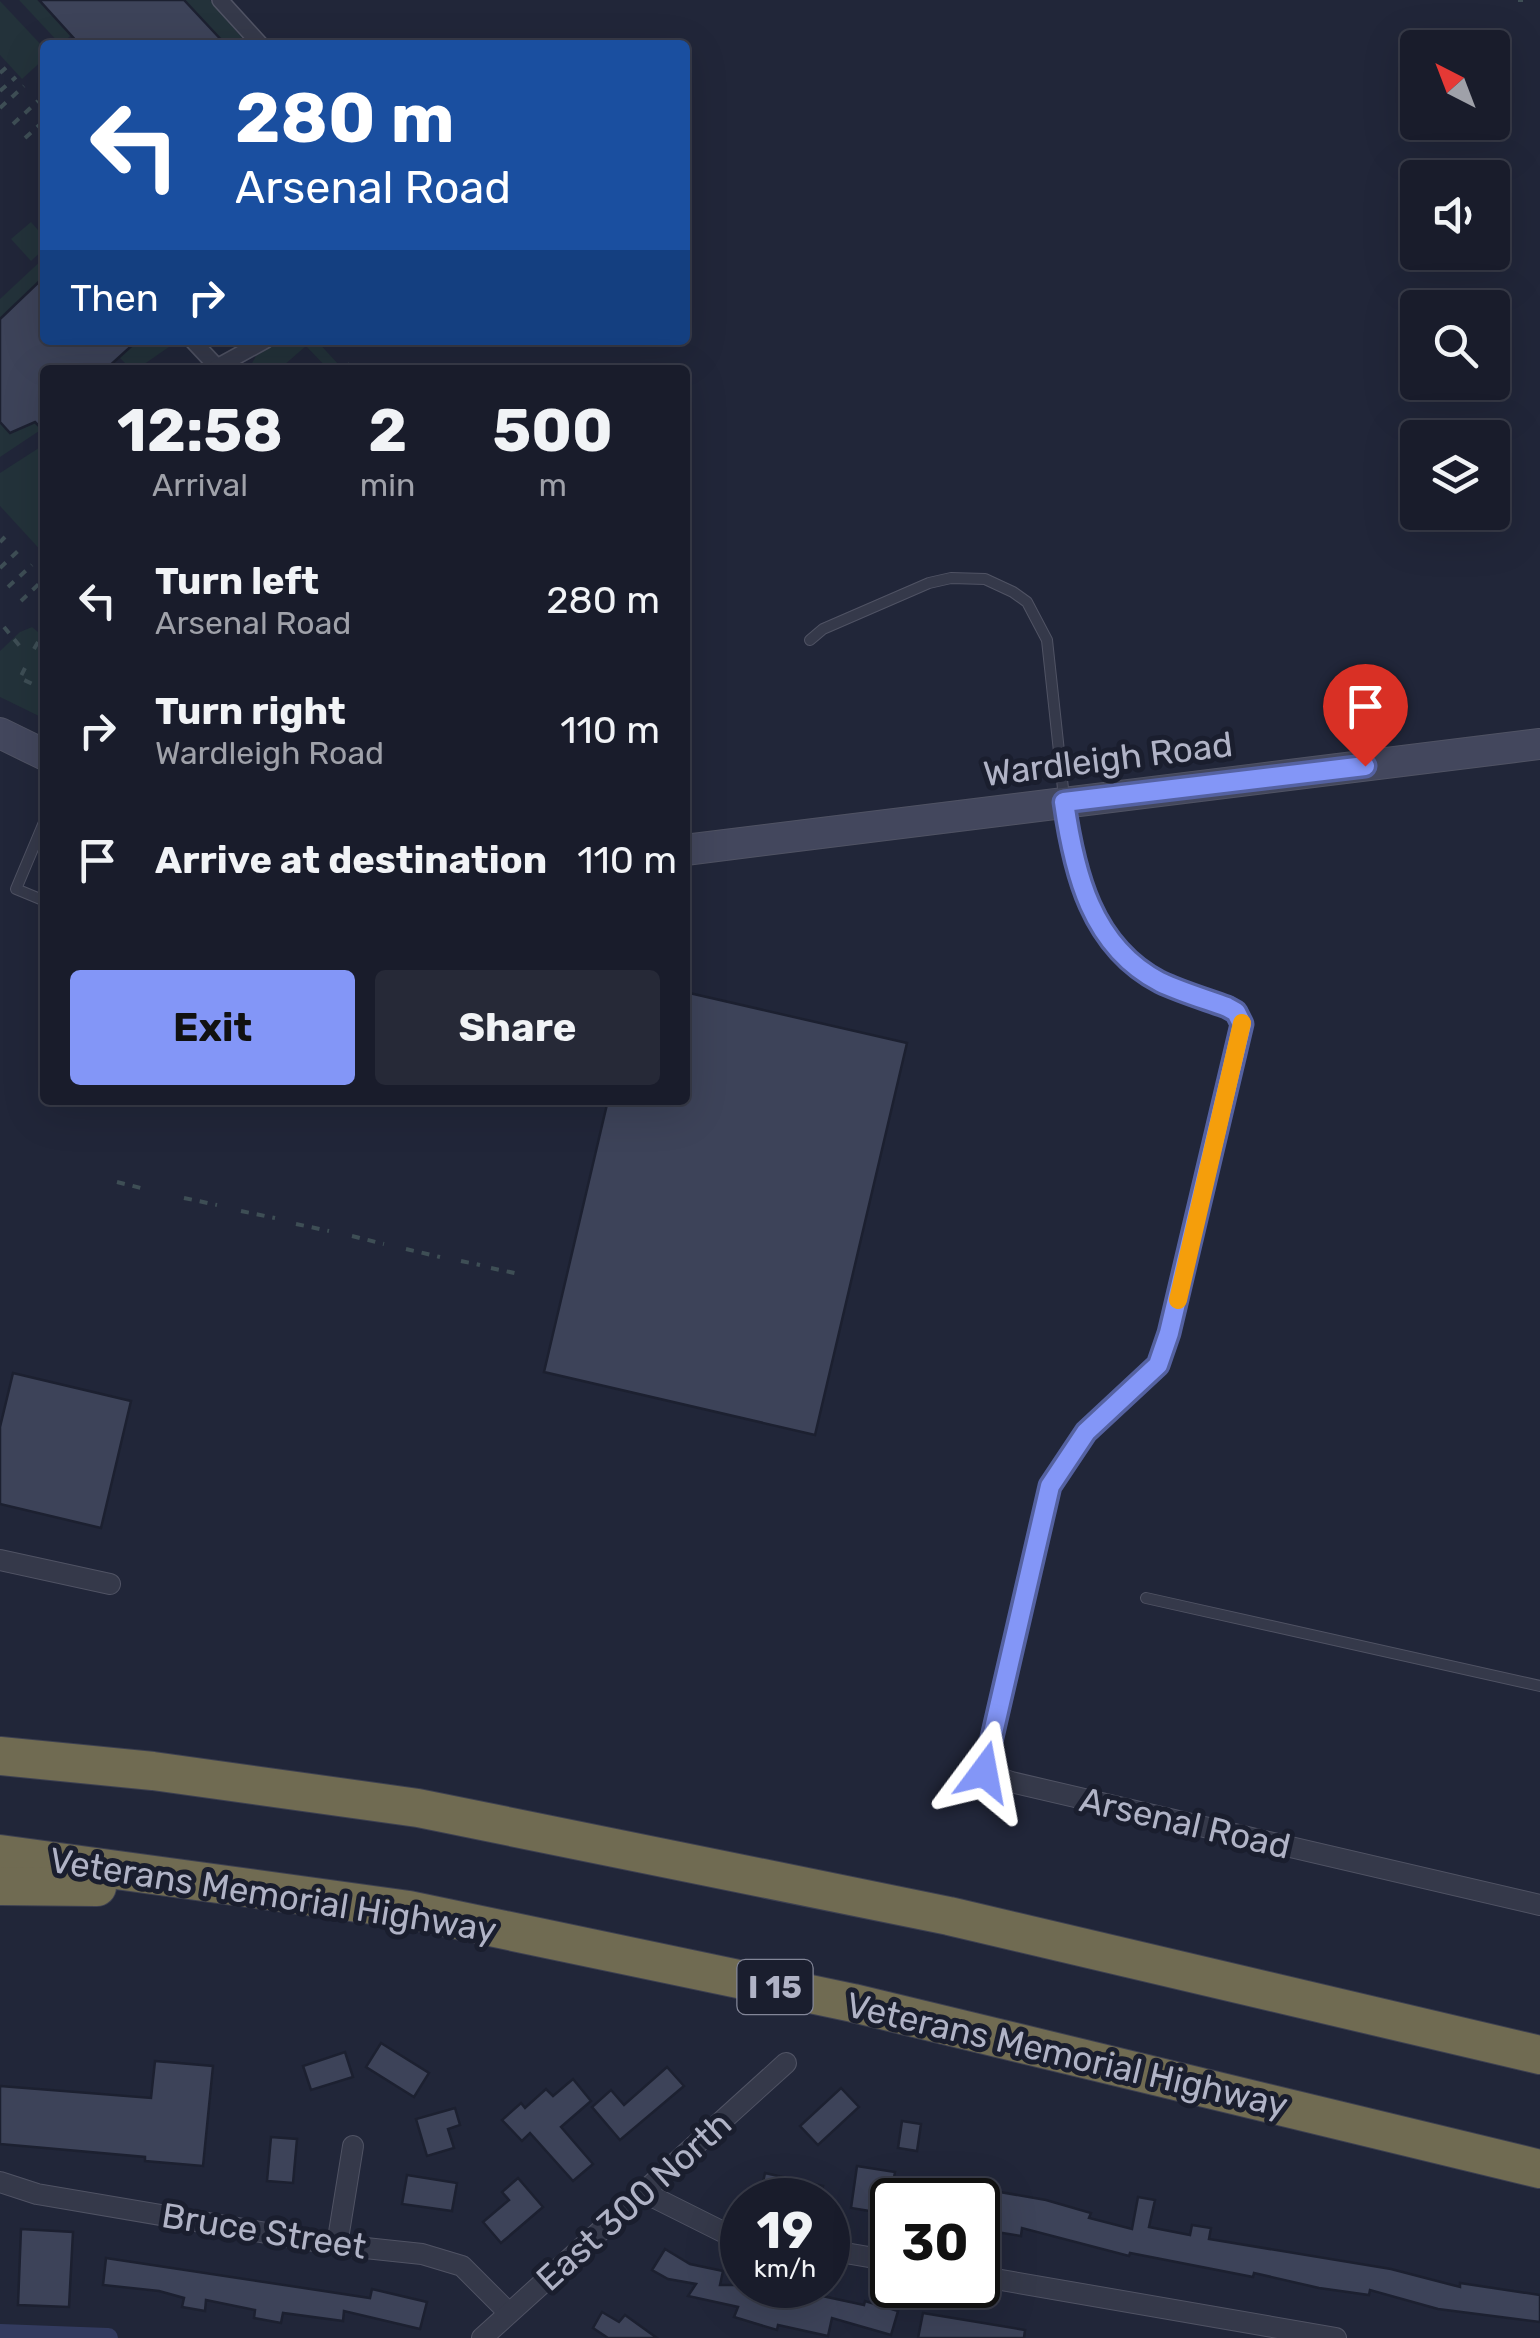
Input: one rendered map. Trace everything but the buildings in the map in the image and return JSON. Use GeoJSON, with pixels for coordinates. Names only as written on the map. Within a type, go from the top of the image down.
{"type":"FeatureCollection","features":[{"type":"Feature","properties":{"kind":"highway"},"geometry":{"type":"LineString","coordinates":[[6,1756],[153,1771],[418,1808],[949,1916],[1540,2054]]}},
{"type":"Feature","properties":{"kind":"highway","name":"Veterans Memorial Highway"},"geometry":{"type":"LineString","coordinates":[[0,1854],[409,1910],[853,2003],[1540,2169]]}},
{"type":"Feature","properties":{"kind":"highway"},"geometry":{"type":"LineString","coordinates":[[0,1886],[262,1888]]}},
{"type":"Feature","properties":{"kind":"main road"},"geometry":{"type":"LineString","coordinates":[[0,734],[40,753]]}},
{"type":"Feature","properties":{"kind":"main road","name":"Wardleigh Road"},"geometry":{"type":"LineString","coordinates":[[690,849],[1540,744]]}},
{"type":"Feature","properties":{"kind":"street"},"geometry":{"type":"LineString","coordinates":[[220,0],[256,40]]}},
{"type":"Feature","properties":{"kind":"street"},"geometry":{"type":"LineString","coordinates":[[197,345],[215,365]]}},
{"type":"Feature","properties":{"kind":"street"},"geometry":{"type":"LineString","coordinates":[[223,365],[257,345]]}},
{"type":"Feature","properties":{"kind":"street","name":"Arsenal Road"},"geometry":{"type":"LineString","coordinates":[[1064,802],[1080,885],[1092,911],[1122,954],[1159,981],[1236,1012],[1242,1024],[1164,1349],[1158,1365],[1086,1432],[1050,1486],[984,1772],[1011,1782],[1540,1905]]}},
{"type":"Feature","properties":{"kind":"street"},"geometry":{"type":"LineString","coordinates":[[0,1560],[110,1584]]}},
{"type":"Feature","properties":{"kind":"street","name":"East 300 North"},"geometry":{"type":"LineString","coordinates":[[482,2338],[786,2064]]}},
{"type":"Feature","properties":{"kind":"street"},"geometry":{"type":"LineString","coordinates":[[337,2245],[353,2146]]}},
{"type":"Feature","properties":{"kind":"street","name":"Bruce Street"},"geometry":{"type":"LineString","coordinates":[[0,2182],[37,2194],[337,2245],[422,2254],[462,2266],[509,2312]]}},
{"type":"Feature","properties":{"kind":"street"},"geometry":{"type":"LineString","coordinates":[[643,2192],[720,2230]]}},
{"type":"Feature","properties":{"kind":"street"},"geometry":{"type":"LineString","coordinates":[[1000,2280],[1336,2338]]}},
{"type":"Feature","properties":{"kind":"lane"},"geometry":{"type":"LineString","coordinates":[[810,640],[823,629],[929,583],[971,576],[1013,592],[1026,602],[1047,640],[1064,802]]}},
{"type":"Feature","properties":{"kind":"lane"},"geometry":{"type":"LineString","coordinates":[[40,832],[16,890],[40,899]]}},
{"type":"Feature","properties":{"kind":"lane"},"geometry":{"type":"LineString","coordinates":[[1146,1598],[1540,1686]]}},
{"type":"Feature","properties":{"kind":"path"},"geometry":{"type":"LineString","coordinates":[[0,73],[6,67]]}},
{"type":"Feature","properties":{"kind":"path"},"geometry":{"type":"LineString","coordinates":[[0,91],[16,77]]}},
{"type":"Feature","properties":{"kind":"path"},"geometry":{"type":"LineString","coordinates":[[0,108],[24,86]]}},
{"type":"Feature","properties":{"kind":"path"},"geometry":{"type":"LineString","coordinates":[[13,124],[38,101]]}},
{"type":"Feature","properties":{"kind":"path"},"geometry":{"type":"LineString","coordinates":[[25,138],[40,124]]}},
{"type":"Feature","properties":{"kind":"path"},"geometry":{"type":"LineString","coordinates":[[0,568],[18,552]]}},
{"type":"Feature","properties":{"kind":"path"},"geometry":{"type":"LineString","coordinates":[[8,587],[32,566]]}},
{"type":"Feature","properties":{"kind":"path"},"geometry":{"type":"LineString","coordinates":[[22,601],[40,583]]}},
{"type":"Feature","properties":{"kind":"path"},"geometry":{"type":"LineString","coordinates":[[4,627],[22,650]]}},
{"type":"Feature","properties":{"kind":"path"},"geometry":{"type":"LineString","coordinates":[[34,649],[40,639]]}},
{"type":"Feature","properties":{"kind":"path"},"geometry":{"type":"LineString","coordinates":[[26,668],[20,678],[40,688]]}},
{"type":"Feature","properties":{"kind":"path"},"geometry":{"type":"LineString","coordinates":[[117,1182],[145,1189]]}},
{"type":"Feature","properties":{"kind":"path"},"geometry":{"type":"LineString","coordinates":[[184,1198],[217,1205]]}},
{"type":"Feature","properties":{"kind":"path"},"geometry":{"type":"LineString","coordinates":[[241,1211],[275,1218]]}},
{"type":"Feature","properties":{"kind":"path"},"geometry":{"type":"LineString","coordinates":[[296,1224],[328,1231]]}},
{"type":"Feature","properties":{"kind":"path"},"geometry":{"type":"LineString","coordinates":[[352,1236],[384,1244]]}},
{"type":"Feature","properties":{"kind":"path"},"geometry":{"type":"LineString","coordinates":[[406,1249],[440,1256]]}},
{"type":"Feature","properties":{"kind":"path"},"geometry":{"type":"LineString","coordinates":[[462,1261],[480,1265]]}},
{"type":"Feature","properties":{"kind":"path"},"geometry":{"type":"LineString","coordinates":[[491,1268],[520,1274]]}},
{"type":"Feature","properties":{"kind":"shaded area"},"geometry":{"type":"Polygon","coordinates":[[[19,0],[39,0],[71,35],[66,40],[56,40],[19,0]]]}},
{"type":"Feature","properties":{"kind":"shaded area"},"geometry":{"type":"Polygon","coordinates":[[[184,0],[210,0],[244,40],[221,40],[184,0]]]}},
{"type":"Feature","properties":{"kind":"shaded area"},"geometry":{"type":"Polygon","coordinates":[[[0,1],[40,44],[40,63],[22,79],[0,55],[0,1]]]}},
{"type":"Feature","properties":{"kind":"shaded area"},"geometry":{"type":"Polygon","coordinates":[[[31,222],[40,232],[40,253],[31,261],[11,239],[31,222]]]}},
{"type":"Feature","properties":{"kind":"shaded area"},"geometry":{"type":"Polygon","coordinates":[[[40,262],[40,281],[0,319],[0,299],[40,262]]]}},
{"type":"Feature","properties":{"kind":"shaded area"},"geometry":{"type":"Polygon","coordinates":[[[132,345],[172,345],[143,365],[127,365],[119,357],[132,345]]]}},
{"type":"Feature","properties":{"kind":"shaded area"},"geometry":{"type":"Polygon","coordinates":[[[274,345],[321,345],[339,365],[324,365],[306,346],[284,365],[251,365],[256,356],[274,345]]]}},
{"type":"Feature","properties":{"kind":"shaded area"},"geometry":{"type":"Polygon","coordinates":[[[0,422],[35,422],[40,427],[40,430],[0,457],[0,422]]]}},
{"type":"Feature","properties":{"kind":"shaded area"},"geometry":{"type":"Polygon","coordinates":[[[40,447],[40,550],[0,506],[0,473],[40,447]]]}},
{"type":"Feature","properties":{"kind":"shaded area"},"geometry":{"type":"Polygon","coordinates":[[[32,627],[40,634],[40,717],[0,697],[0,651],[20,632],[32,627]]]}},
{"type":"Feature","properties":{"kind":"waterway"},"geometry":{"type":"LineString","coordinates":[[0,2334],[108,2338]]}},
{"type":"Feature","properties":{"kind":"slow traffic"},"geometry":{"type":"LineString","coordinates":[[1178,1300],[1242,1023]]}},
{"type":"Feature","properties":{"kind":"route"},"geometry":{"type":"LineString","coordinates":[[984,1772],[1050,1486],[1086,1432],[1158,1365],[1178,1300],[1242,1024],[1236,1012],[1159,981],[1122,954],[1092,911],[1080,885],[1064,802],[1365,766]]}}]}
